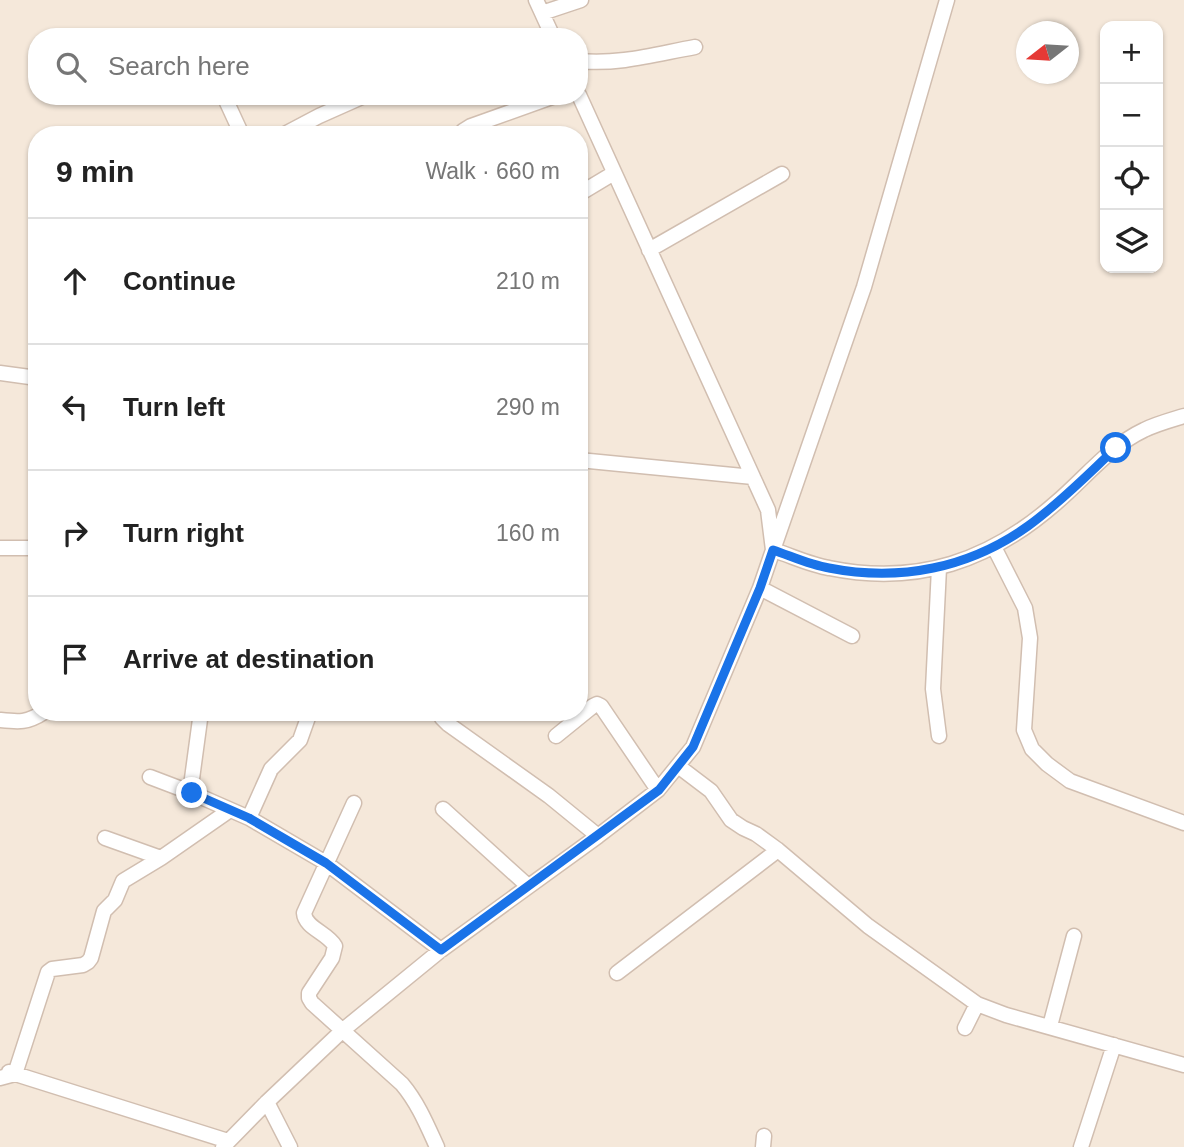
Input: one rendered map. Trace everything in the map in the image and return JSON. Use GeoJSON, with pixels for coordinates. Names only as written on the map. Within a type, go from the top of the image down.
{"type":"FeatureCollection","features":[{"type":"Feature","properties":{"kind":"street"},"geometry":{"type":"LineString","coordinates":[[548,28],[539,7],[582,0]]}},
{"type":"Feature","properties":{"kind":"street"},"geometry":{"type":"LineString","coordinates":[[0,1068],[225,1144],[343,1030],[441,950],[659,790],[693,747],[760,588],[864,287],[947,0]]}},
{"type":"Feature","properties":{"kind":"street"},"geometry":{"type":"LineString","coordinates":[[588,61],[634,60],[695,47]]}},
{"type":"Feature","properties":{"kind":"street"},"geometry":{"type":"LineString","coordinates":[[228,105],[238,126]]}},
{"type":"Feature","properties":{"kind":"street"},"geometry":{"type":"LineString","coordinates":[[300,126],[344,105]]}},
{"type":"Feature","properties":{"kind":"street"},"geometry":{"type":"LineString","coordinates":[[471,126],[530,105]]}},
{"type":"Feature","properties":{"kind":"street"},"geometry":{"type":"LineString","coordinates":[[583,105],[768,510],[773,550]]}},
{"type":"Feature","properties":{"kind":"street"},"geometry":{"type":"LineString","coordinates":[[588,189],[614,173]]}},
{"type":"Feature","properties":{"kind":"street"},"geometry":{"type":"LineString","coordinates":[[649,250],[782,174]]}},
{"type":"Feature","properties":{"kind":"street"},"geometry":{"type":"LineString","coordinates":[[0,373],[28,377]]}},
{"type":"Feature","properties":{"kind":"street"},"geometry":{"type":"LineString","coordinates":[[773,550],[828,568],[890,575],[939,568],[994,547],[1037,519],[1116,448],[1142,431],[1184,416]]}},
{"type":"Feature","properties":{"kind":"street"},"geometry":{"type":"LineString","coordinates":[[588,461],[753,477]]}},
{"type":"Feature","properties":{"kind":"street"},"geometry":{"type":"LineString","coordinates":[[994,547],[1025,608],[1030,638],[1024,730],[1032,749],[1070,781],[1184,823]]}},
{"type":"Feature","properties":{"kind":"street"},"geometry":{"type":"LineString","coordinates":[[0,548],[28,548]]}},
{"type":"Feature","properties":{"kind":"street"},"geometry":{"type":"LineString","coordinates":[[939,568],[933,689],[939,736]]}},
{"type":"Feature","properties":{"kind":"street"},"geometry":{"type":"LineString","coordinates":[[760,588],[852,636]]}},
{"type":"Feature","properties":{"kind":"street"},"geometry":{"type":"LineString","coordinates":[[588,710],[597,704],[601,706],[659,790]]}},
{"type":"Feature","properties":{"kind":"street"},"geometry":{"type":"LineString","coordinates":[[0,720],[28,721]]}},
{"type":"Feature","properties":{"kind":"street"},"geometry":{"type":"LineString","coordinates":[[192,793],[199,721]]}},
{"type":"Feature","properties":{"kind":"street"},"geometry":{"type":"LineString","coordinates":[[249,818],[271,769],[300,740],[307,721]]}},
{"type":"Feature","properties":{"kind":"street"},"geometry":{"type":"LineString","coordinates":[[445,721],[549,796],[598,836]]}},
{"type":"Feature","properties":{"kind":"street"},"geometry":{"type":"LineString","coordinates":[[556,736],[574,721]]}},
{"type":"Feature","properties":{"kind":"street"},"geometry":{"type":"LineString","coordinates":[[678,766],[710,791],[732,820],[778,850],[868,926],[977,1004],[1006,1015],[1184,1065]]}},
{"type":"Feature","properties":{"kind":"street"},"geometry":{"type":"LineString","coordinates":[[150,777],[249,818],[326,863],[441,950]]}},
{"type":"Feature","properties":{"kind":"street"},"geometry":{"type":"LineString","coordinates":[[354,803],[304,913],[306,922],[329,937],[335,946],[332,958],[309,993],[309,998],[402,1084],[411,1095],[437,1147]]}},
{"type":"Feature","properties":{"kind":"street"},"geometry":{"type":"LineString","coordinates":[[443,809],[528,886]]}},
{"type":"Feature","properties":{"kind":"street"},"geometry":{"type":"LineString","coordinates":[[15,1074],[48,972],[88,962],[104,911],[114,900],[123,881],[230,810]]}},
{"type":"Feature","properties":{"kind":"street"},"geometry":{"type":"LineString","coordinates":[[105,838],[161,858]]}},
{"type":"Feature","properties":{"kind":"street"},"geometry":{"type":"LineString","coordinates":[[617,973],[778,850]]}},
{"type":"Feature","properties":{"kind":"street"},"geometry":{"type":"LineString","coordinates":[[1050,1026],[1074,936]]}},
{"type":"Feature","properties":{"kind":"street"},"geometry":{"type":"LineString","coordinates":[[965,1028],[977,1004]]}},
{"type":"Feature","properties":{"kind":"street"},"geometry":{"type":"LineString","coordinates":[[1081,1147],[1114,1045]]}},
{"type":"Feature","properties":{"kind":"street"},"geometry":{"type":"LineString","coordinates":[[0,1078],[15,1074]]}},
{"type":"Feature","properties":{"kind":"street"},"geometry":{"type":"LineString","coordinates":[[267,1102],[290,1147]]}},
{"type":"Feature","properties":{"kind":"shaded area"},"geometry":{"type":"Polygon","coordinates":[[[0,0],[1184,0],[1184,1147],[0,1147],[0,0]]]}},
{"type":"Feature","properties":{"kind":"route"},"geometry":{"type":"LineString","coordinates":[[192,793],[249,818],[326,863],[441,950],[659,790],[693,747],[760,588],[773,550],[828,568],[890,575],[939,568],[994,547],[1028,526],[1116,448]]}}]}
